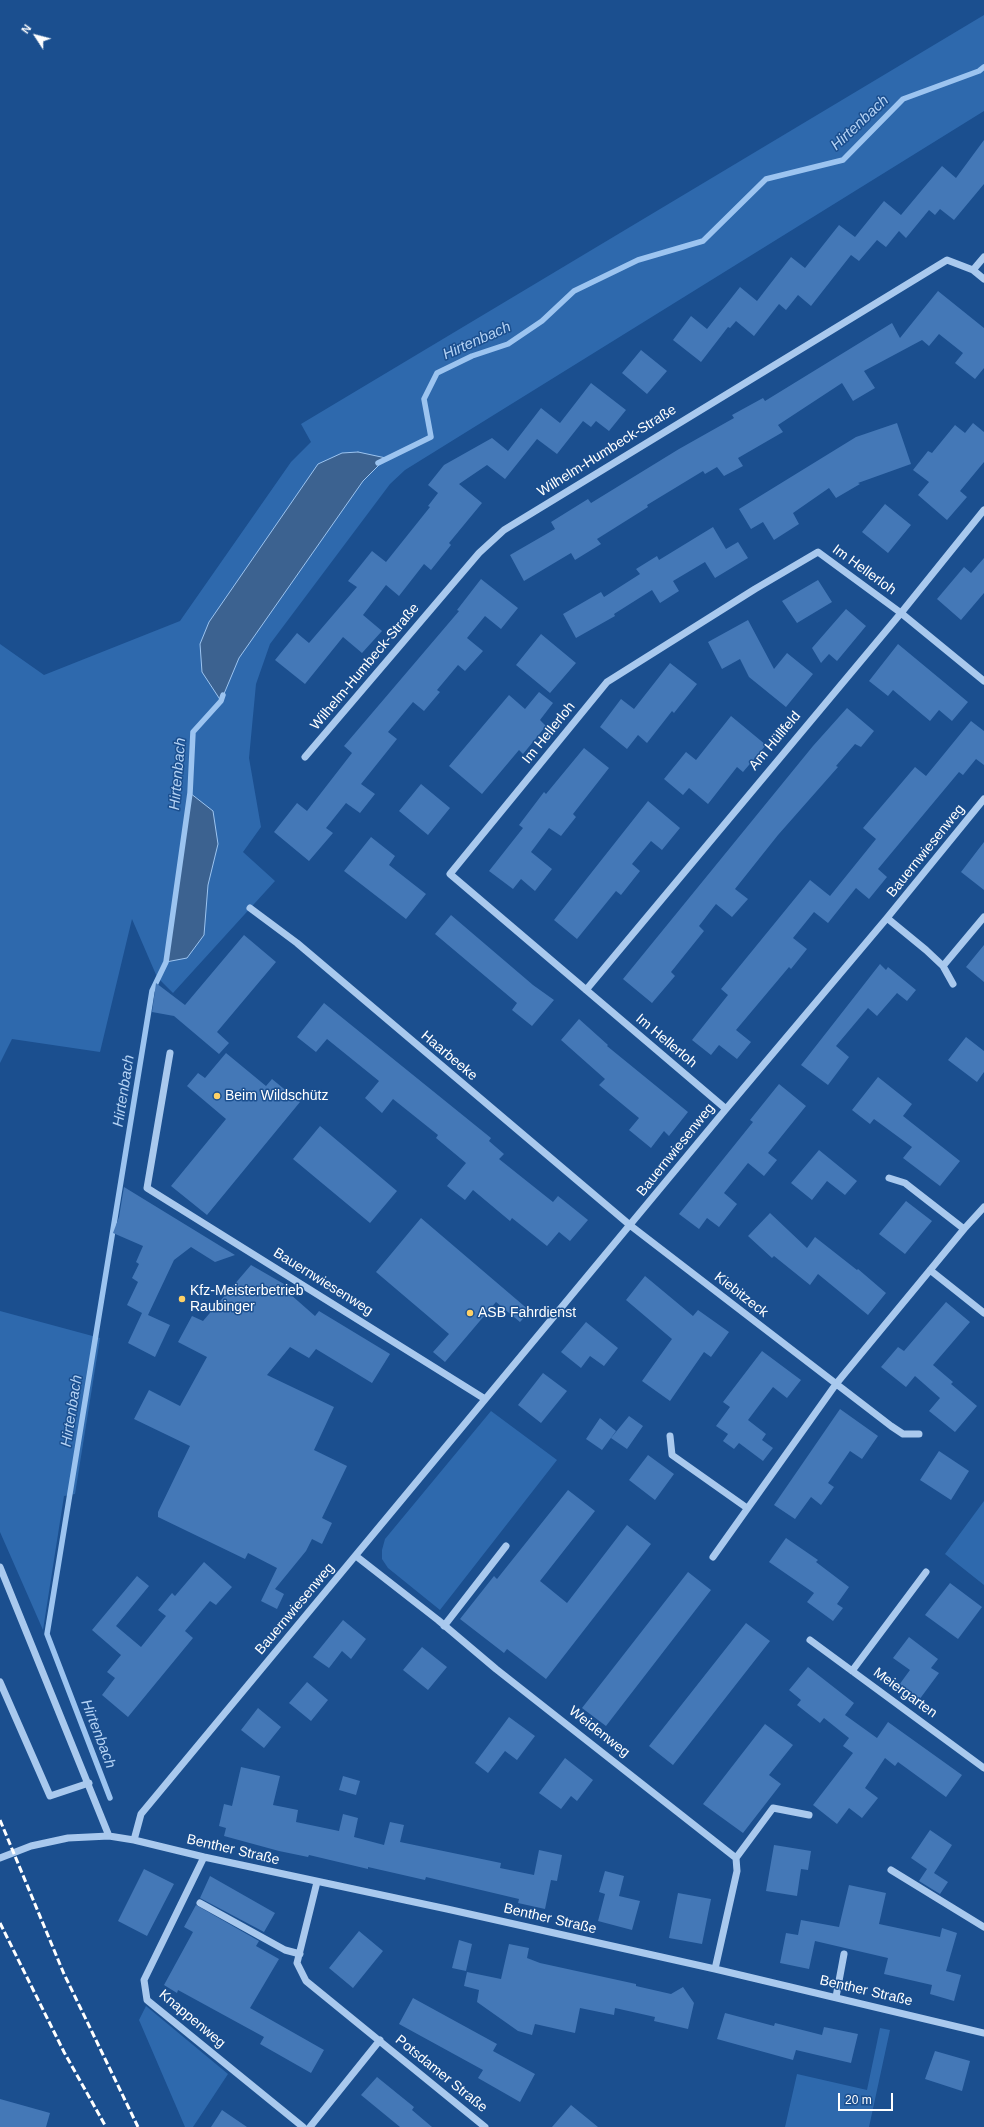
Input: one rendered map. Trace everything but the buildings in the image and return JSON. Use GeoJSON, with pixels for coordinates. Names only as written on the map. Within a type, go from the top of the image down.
{"type":"FeatureCollection","features":[{"type":"Feature","properties":{"kind":"street"},"geometry":{"type":"LineString","coordinates":[[973,270],[984,257]]}},
{"type":"Feature","properties":{"kind":"street","name":"Wilhelm-Humbeck-Straße"},"geometry":{"type":"LineString","coordinates":[[305,757],[474,558],[504,530],[947,260],[973,270],[984,279]]}},
{"type":"Feature","properties":{"kind":"street","name":"Am Hüllfeld"},"geometry":{"type":"LineString","coordinates":[[586,990],[901,613],[984,510]]}},
{"type":"Feature","properties":{"kind":"street","name":"Im Hellerloh"},"geometry":{"type":"LineString","coordinates":[[726,1109],[450,874],[607,682],[755,589],[818,552],[901,613],[984,681]]}},
{"type":"Feature","properties":{"kind":"street","name":"Bauernwiesenweg"},"geometry":{"type":"LineString","coordinates":[[134,1840],[141,1814],[485,1399],[631,1226],[726,1109],[887,918],[984,799]]}},
{"type":"Feature","properties":{"kind":"street","name":"Haarbeeke"},"geometry":{"type":"LineString","coordinates":[[250,908],[297,943],[631,1226]]}},
{"type":"Feature","properties":{"kind":"street"},"geometry":{"type":"LineString","coordinates":[[943,966],[984,917]]}},
{"type":"Feature","properties":{"kind":"street","name":"Bauernwiesenweg"},"geometry":{"type":"LineString","coordinates":[[887,918],[943,966],[953,984]]}},
{"type":"Feature","properties":{"kind":"street","name":"Bauernwiesenweg"},"geometry":{"type":"LineString","coordinates":[[170,1053],[147,1188],[485,1399]]}},
{"type":"Feature","properties":{"kind":"street"},"geometry":{"type":"LineString","coordinates":[[889,1178],[905,1183],[964,1229]]}},
{"type":"Feature","properties":{"kind":"street"},"geometry":{"type":"LineString","coordinates":[[713,1557],[836,1384],[964,1229],[984,1207]]}},
{"type":"Feature","properties":{"kind":"street","name":"Kiebitzeck"},"geometry":{"type":"LineString","coordinates":[[631,1226],[902,1434],[919,1434]]}},
{"type":"Feature","properties":{"kind":"street"},"geometry":{"type":"LineString","coordinates":[[930,1270],[984,1313]]}},
{"type":"Feature","properties":{"kind":"street"},"geometry":{"type":"LineString","coordinates":[[670,1436],[672,1455],[747,1508]]}},
{"type":"Feature","properties":{"kind":"street"},"geometry":{"type":"LineString","coordinates":[[444,1626],[506,1546]]}},
{"type":"Feature","properties":{"kind":"street","name":"Weidenweg"},"geometry":{"type":"LineString","coordinates":[[356,1556],[496,1669],[736,1858]]}},
{"type":"Feature","properties":{"kind":"street"},"geometry":{"type":"LineString","coordinates":[[0,1567],[89,1783],[109,1836]]}},
{"type":"Feature","properties":{"kind":"street"},"geometry":{"type":"LineString","coordinates":[[852,1671],[926,1572]]}},
{"type":"Feature","properties":{"kind":"street","name":"Meiergarten"},"geometry":{"type":"LineString","coordinates":[[810,1640],[984,1768]]}},
{"type":"Feature","properties":{"kind":"street"},"geometry":{"type":"LineString","coordinates":[[0,1682],[50,1796],[89,1783]]}},
{"type":"Feature","properties":{"kind":"street"},"geometry":{"type":"LineString","coordinates":[[715,1969],[737,1871],[736,1858],[774,1808],[809,1815]]}},
{"type":"Feature","properties":{"kind":"street","name":"Benther Straße"},"geometry":{"type":"LineString","coordinates":[[0,1858],[31,1846],[68,1838],[109,1836],[134,1840],[316,1882],[715,1969],[984,2033]]}},
{"type":"Feature","properties":{"kind":"street","name":"Knappenweg"},"geometry":{"type":"LineString","coordinates":[[204,1857],[144,1980],[147,2000],[303,2127]]}},
{"type":"Feature","properties":{"kind":"street"},"geometry":{"type":"LineString","coordinates":[[891,1870],[984,1927]]}},
{"type":"Feature","properties":{"kind":"street","name":"Potsdamer Straße"},"geometry":{"type":"LineString","coordinates":[[316,1882],[297,1963],[306,1981],[485,2127]]}},
{"type":"Feature","properties":{"kind":"street"},"geometry":{"type":"LineString","coordinates":[[200,1903],[284,1950],[300,1954]]}},
{"type":"Feature","properties":{"kind":"street"},"geometry":{"type":"LineString","coordinates":[[836,1997],[844,1954]]}},
{"type":"Feature","properties":{"kind":"street","name":"Potsdamer Straße"},"geometry":{"type":"LineString","coordinates":[[310,2127],[380,2040]]}},
{"type":"Feature","properties":{"kind":"shaded area"},"geometry":{"type":"Polygon","coordinates":[[[984,15],[984,111],[405,470],[390,484],[270,644],[256,684],[249,758],[261,827],[243,852],[275,881],[173,993],[157,977],[132,919],[100,1052],[12,1039],[0,1063],[0,644],[44,675],[180,621],[291,462],[311,442],[301,424],[984,15]]]}},
{"type":"Feature","properties":{"kind":"shaded area"},"geometry":{"type":"Polygon","coordinates":[[[358,452],[386,458],[363,481],[239,658],[221,701],[202,672],[200,644],[209,622],[318,464],[342,453],[358,452]]]}},
{"type":"Feature","properties":{"kind":"shaded area"},"geometry":{"type":"Polygon","coordinates":[[[190,793],[213,811],[218,844],[208,885],[204,935],[187,958],[166,962],[190,793]]]}},
{"type":"Feature","properties":{"kind":"shaded area"},"geometry":{"type":"Polygon","coordinates":[[[0,1311],[100,1338],[75,1494],[64,1496],[43,1630],[0,1532],[0,1311]]]}},
{"type":"Feature","properties":{"kind":"shaded area"},"geometry":{"type":"Polygon","coordinates":[[[491,1411],[557,1460],[440,1610],[388,1568],[382,1559],[382,1550],[385,1539],[491,1411]]]}},
{"type":"Feature","properties":{"kind":"shaded area"},"geometry":{"type":"Polygon","coordinates":[[[984,1501],[984,1585],[945,1554],[984,1501]]]}},
{"type":"Feature","properties":{"kind":"shaded area"},"geometry":{"type":"Polygon","coordinates":[[[146,2006],[228,2074],[193,2127],[185,2127],[139,2020],[146,2006]]]}},
{"type":"Feature","properties":{"kind":"shaded area"},"geometry":{"type":"Polygon","coordinates":[[[880,2028],[890,2030],[869,2127],[785,2127],[797,2074],[867,2090],[880,2028]]]}},
{"type":"Feature","properties":{"kind":"waterway","name":"Hirtenbach"},"geometry":{"type":"LineString","coordinates":[[378,463],[431,437],[424,399],[437,373],[472,356],[508,344],[542,321],[574,291],[638,260],[703,241],[766,179],[843,160],[903,99],[979,71],[984,67]]}},
{"type":"Feature","properties":{"kind":"waterway","name":"Hirtenbach"},"geometry":{"type":"LineString","coordinates":[[110,1798],[47,1634],[152,991],[166,962],[190,793],[193,732],[221,701],[223,695]]}},
{"type":"Feature","properties":{"kind":"railway"},"geometry":{"type":"LineString","coordinates":[[0,1820],[64,1974],[138,2127]]}},
{"type":"Feature","properties":{"kind":"railway"},"geometry":{"type":"LineString","coordinates":[[0,1923],[64,2052],[106,2127]]}},
{"type":"Feature","properties":{"kind":"place","name":"Beim Wildschütz"},"geometry":{"type":"Point","coordinates":[217,1096]}},
{"type":"Feature","properties":{"kind":"place","name":"Kfz-Meisterbetrieb Raubinger"},"geometry":{"type":"Point","coordinates":[182,1299]}},
{"type":"Feature","properties":{"kind":"place","name":"ASB Fahrdienst"},"geometry":{"type":"Point","coordinates":[470,1313]}}]}
